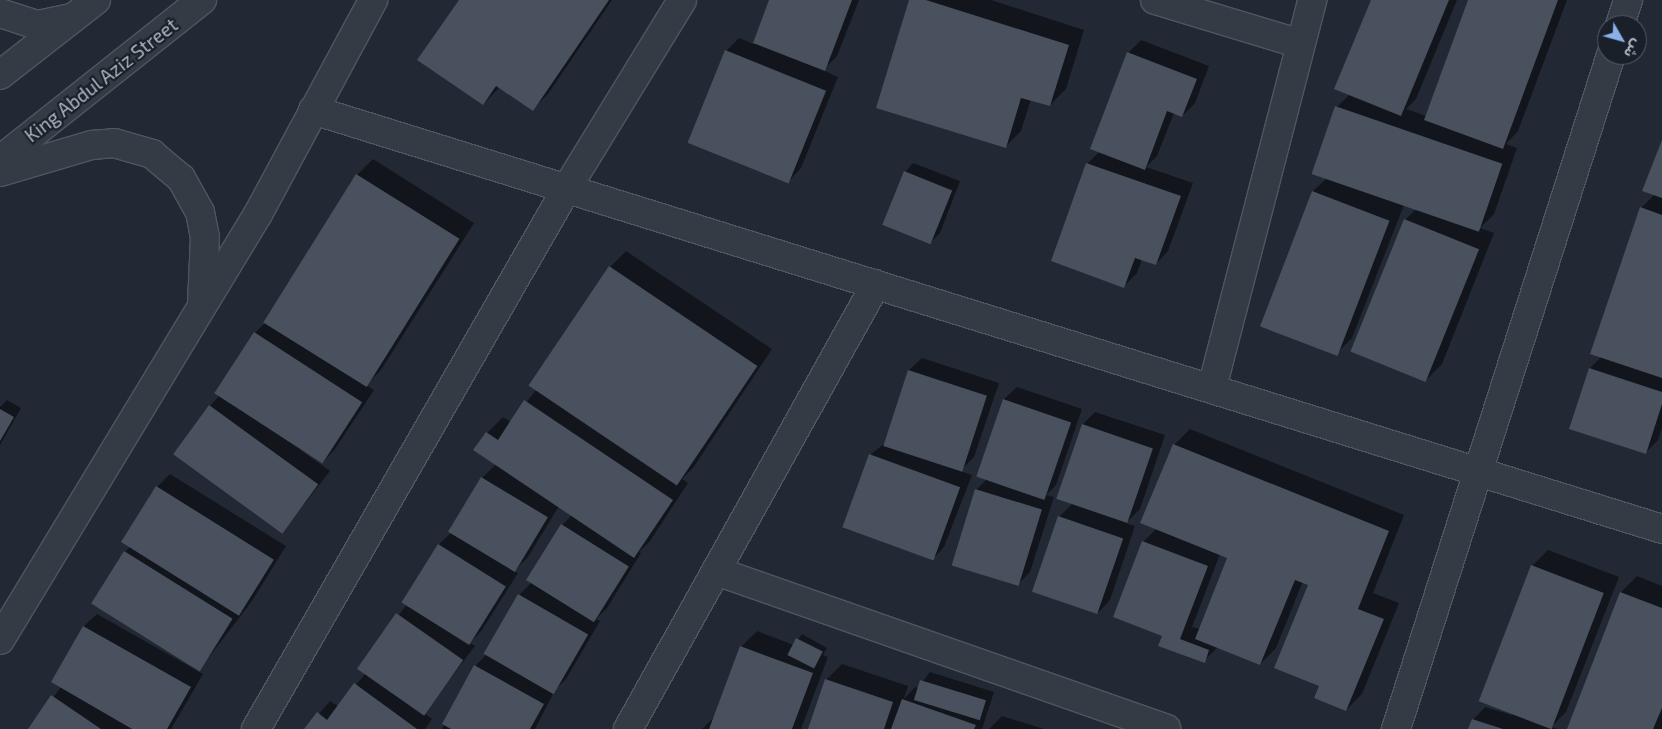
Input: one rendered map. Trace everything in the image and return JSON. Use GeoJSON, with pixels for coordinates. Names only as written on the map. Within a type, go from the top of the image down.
{"type":"FeatureCollection","features":[{"type":"Feature","properties":{"kind":"street"},"geometry":{"type":"LineString","coordinates":[[0,75],[96,0]]}},
{"type":"Feature","properties":{"kind":"street","name":"King Abdul Aziz Street"},"geometry":{"type":"LineString","coordinates":[[0,160],[202,0]]}},
{"type":"Feature","properties":{"kind":"street"},"geometry":{"type":"LineString","coordinates":[[0,640],[258,214],[373,0]]}},
{"type":"Feature","properties":{"kind":"street"},"geometry":{"type":"LineString","coordinates":[[256,729],[567,188],[682,0]]}},
{"type":"Feature","properties":{"kind":"street"},"geometry":{"type":"LineString","coordinates":[[1155,0],[1301,44]]}},
{"type":"Feature","properties":{"kind":"street"},"geometry":{"type":"LineString","coordinates":[[1212,388],[1312,0]]}},
{"type":"Feature","properties":{"kind":"street"},"geometry":{"type":"LineString","coordinates":[[1623,15],[1628,0]]}},
{"type":"Feature","properties":{"kind":"street"},"geometry":{"type":"LineString","coordinates":[[0,13],[38,25],[61,22],[74,16]]}},
{"type":"Feature","properties":{"kind":"street"},"geometry":{"type":"LineString","coordinates":[[1396,729],[1481,472],[1608,65]]}},
{"type":"Feature","properties":{"kind":"street"},"geometry":{"type":"LineString","coordinates":[[313,110],[1662,528]]}},
{"type":"Feature","properties":{"kind":"street"},"geometry":{"type":"LineString","coordinates":[[0,172],[92,145],[114,143],[152,154],[181,178],[200,212],[205,237],[202,307]]}},
{"type":"Feature","properties":{"kind":"street"},"geometry":{"type":"LineString","coordinates":[[628,729],[876,284]]}},
{"type":"Feature","properties":{"kind":"street"},"geometry":{"type":"LineString","coordinates":[[716,571],[1166,729]]}},
{"type":"Feature","properties":{"kind":"building"},"geometry":{"type":"Polygon","coordinates":[[[459,0],[609,0],[533,111],[496,86],[483,105],[417,60],[459,0]]]}},
{"type":"Feature","properties":{"kind":"building"},"geometry":{"type":"Polygon","coordinates":[[[769,0],[852,0],[825,71],[753,43],[769,0]]]}},
{"type":"Feature","properties":{"kind":"building"},"geometry":{"type":"Polygon","coordinates":[[[909,0],[926,0],[1069,45],[1050,106],[1021,98],[1006,148],[876,108],[909,0]]]}},
{"type":"Feature","properties":{"kind":"building"},"geometry":{"type":"Polygon","coordinates":[[[1371,0],[1449,0],[1401,116],[1334,89],[1371,0]]]}},
{"type":"Feature","properties":{"kind":"building"},"geometry":{"type":"Polygon","coordinates":[[[1468,0],[1558,0],[1503,149],[1424,120],[1468,0]]]}},
{"type":"Feature","properties":{"kind":"building"},"geometry":{"type":"Polygon","coordinates":[[[725,50],[826,91],[789,184],[688,143],[725,50]]]}},
{"type":"Feature","properties":{"kind":"building"},"geometry":{"type":"Polygon","coordinates":[[[1127,52],[1197,79],[1182,117],[1167,111],[1145,170],[1090,149],[1127,52]]]}},
{"type":"Feature","properties":{"kind":"building"},"geometry":{"type":"Polygon","coordinates":[[[1335,106],[1502,164],[1479,232],[1312,174],[1335,106]]]}},
{"type":"Feature","properties":{"kind":"building"},"geometry":{"type":"Polygon","coordinates":[[[1662,140],[1662,198],[1642,191],[1662,140]]]}},
{"type":"Feature","properties":{"kind":"building"},"geometry":{"type":"Polygon","coordinates":[[[1086,163],[1181,196],[1156,265],[1135,258],[1124,288],[1051,261],[1086,163]]]}},
{"type":"Feature","properties":{"kind":"building"},"geometry":{"type":"Polygon","coordinates":[[[904,171],[952,190],[930,244],[882,225],[904,171]]]}},
{"type":"Feature","properties":{"kind":"building"},"geometry":{"type":"Polygon","coordinates":[[[356,174],[459,239],[367,387],[263,322],[356,174]]]}},
{"type":"Feature","properties":{"kind":"building"},"geometry":{"type":"Polygon","coordinates":[[[1312,191],[1389,221],[1338,356],[1260,326],[1312,191]]]}},
{"type":"Feature","properties":{"kind":"building"},"geometry":{"type":"Polygon","coordinates":[[[1640,207],[1662,215],[1662,378],[1590,354],[1640,207]]]}},
{"type":"Feature","properties":{"kind":"building"},"geometry":{"type":"Polygon","coordinates":[[[1404,219],[1479,249],[1426,382],[1350,352],[1404,219]]]}},
{"type":"Feature","properties":{"kind":"building"},"geometry":{"type":"Polygon","coordinates":[[[609,266],[757,366],[677,485],[528,385],[609,266]]]}},
{"type":"Feature","properties":{"kind":"building"},"geometry":{"type":"Polygon","coordinates":[[[254,332],[362,402],[322,463],[214,393],[254,332]]]}},
{"type":"Feature","properties":{"kind":"building"},"geometry":{"type":"Polygon","coordinates":[[[1589,368],[1662,392],[1662,404],[1646,454],[1569,429],[1589,368]]]}},
{"type":"Feature","properties":{"kind":"building"},"geometry":{"type":"Polygon","coordinates":[[[908,370],[987,396],[962,472],[883,446],[908,370]]]}},
{"type":"Feature","properties":{"kind":"building"},"geometry":{"type":"Polygon","coordinates":[[[1003,399],[1071,422],[1044,500],[976,477],[1003,399]]]}},
{"type":"Feature","properties":{"kind":"building"},"geometry":{"type":"Polygon","coordinates":[[[524,400],[673,500],[634,558],[473,450],[486,432],[498,440],[524,400]]]}},
{"type":"Feature","properties":{"kind":"building"},"geometry":{"type":"Polygon","coordinates":[[[209,405],[318,484],[282,534],[173,454],[209,405]]]}},
{"type":"Feature","properties":{"kind":"building"},"geometry":{"type":"Polygon","coordinates":[[[0,409],[14,417],[0,441],[0,409]]]}},
{"type":"Feature","properties":{"kind":"building"},"geometry":{"type":"Polygon","coordinates":[[[1082,424],[1153,448],[1127,523],[1056,499],[1082,424]]]}},
{"type":"Feature","properties":{"kind":"building"},"geometry":{"type":"Polygon","coordinates":[[[1173,444],[1389,531],[1358,609],[1384,619],[1346,711],[1314,698],[1319,686],[1274,668],[1308,585],[1295,580],[1260,665],[1195,639],[1227,558],[1140,523],[1173,444]]]}},
{"type":"Feature","properties":{"kind":"building"},"geometry":{"type":"Polygon","coordinates":[[[869,454],[960,487],[933,560],[842,527],[869,454]]]}},
{"type":"Feature","properties":{"kind":"building"},"geometry":{"type":"Polygon","coordinates":[[[481,477],[548,517],[515,572],[448,532],[481,477]]]}},
{"type":"Feature","properties":{"kind":"building"},"geometry":{"type":"Polygon","coordinates":[[[156,486],[274,560],[239,616],[121,542],[156,486]]]}},
{"type":"Feature","properties":{"kind":"building"},"geometry":{"type":"Polygon","coordinates":[[[975,489],[1042,509],[1019,586],[952,566],[975,489]]]}},
{"type":"Feature","properties":{"kind":"building"},"geometry":{"type":"Polygon","coordinates":[[[1058,516],[1123,538],[1097,614],[1032,592],[1058,516]]]}},
{"type":"Feature","properties":{"kind":"building"},"geometry":{"type":"Polygon","coordinates":[[[561,524],[629,566],[594,622],[526,580],[561,524]]]}},
{"type":"Feature","properties":{"kind":"building"},"geometry":{"type":"Polygon","coordinates":[[[1142,541],[1208,566],[1180,639],[1209,650],[1205,663],[1158,646],[1162,636],[1113,617],[1142,541]]]}},
{"type":"Feature","properties":{"kind":"building"},"geometry":{"type":"Polygon","coordinates":[[[438,544],[506,586],[469,645],[401,603],[438,544]]]}},
{"type":"Feature","properties":{"kind":"building"},"geometry":{"type":"Polygon","coordinates":[[[124,551],[233,619],[200,671],[91,604],[124,551]]]}},
{"type":"Feature","properties":{"kind":"building"},"geometry":{"type":"Polygon","coordinates":[[[1531,565],[1604,593],[1552,729],[1479,701],[1531,565]]]}},
{"type":"Feature","properties":{"kind":"building"},"geometry":{"type":"Polygon","coordinates":[[[1620,592],[1662,608],[1662,708],[1653,729],[1567,729],[1620,592]]]}},
{"type":"Feature","properties":{"kind":"building"},"geometry":{"type":"Polygon","coordinates":[[[518,594],[588,634],[554,694],[484,654],[518,594]]]}},
{"type":"Feature","properties":{"kind":"building"},"geometry":{"type":"Polygon","coordinates":[[[396,613],[463,660],[424,716],[357,669],[396,613]]]}},
{"type":"Feature","properties":{"kind":"building"},"geometry":{"type":"Polygon","coordinates":[[[83,626],[191,687],[167,729],[132,729],[51,682],[83,626]]]}},
{"type":"Feature","properties":{"kind":"building"},"geometry":{"type":"Polygon","coordinates":[[[796,638],[823,652],[814,669],[787,655],[796,638]]]}},
{"type":"Feature","properties":{"kind":"building"},"geometry":{"type":"Polygon","coordinates":[[[740,646],[813,673],[792,729],[709,729],[740,646]]]}},
{"type":"Feature","properties":{"kind":"building"},"geometry":{"type":"Polygon","coordinates":[[[474,665],[544,704],[530,729],[451,729],[442,724],[474,665]]]}},
{"type":"Feature","properties":{"kind":"building"},"geometry":{"type":"Polygon","coordinates":[[[825,679],[893,702],[884,729],[808,729],[825,679]]]}},
{"type":"Feature","properties":{"kind":"building"},"geometry":{"type":"Polygon","coordinates":[[[920,680],[986,700],[980,720],[914,700],[920,680]]]}},
{"type":"Feature","properties":{"kind":"building"},"geometry":{"type":"Polygon","coordinates":[[[354,683],[417,729],[304,729],[317,712],[327,720],[354,683]]]}},
{"type":"Feature","properties":{"kind":"building"},"geometry":{"type":"Polygon","coordinates":[[[51,695],[101,729],[28,729],[51,695]]]}},
{"type":"Feature","properties":{"kind":"building"},"geometry":{"type":"Polygon","coordinates":[[[902,699],[976,725],[974,729],[891,729],[902,699]]]}},
{"type":"Feature","properties":{"kind":"building"},"geometry":{"type":"Polygon","coordinates":[[[1472,719],[1503,729],[1468,729],[1472,719]]]}}]}
